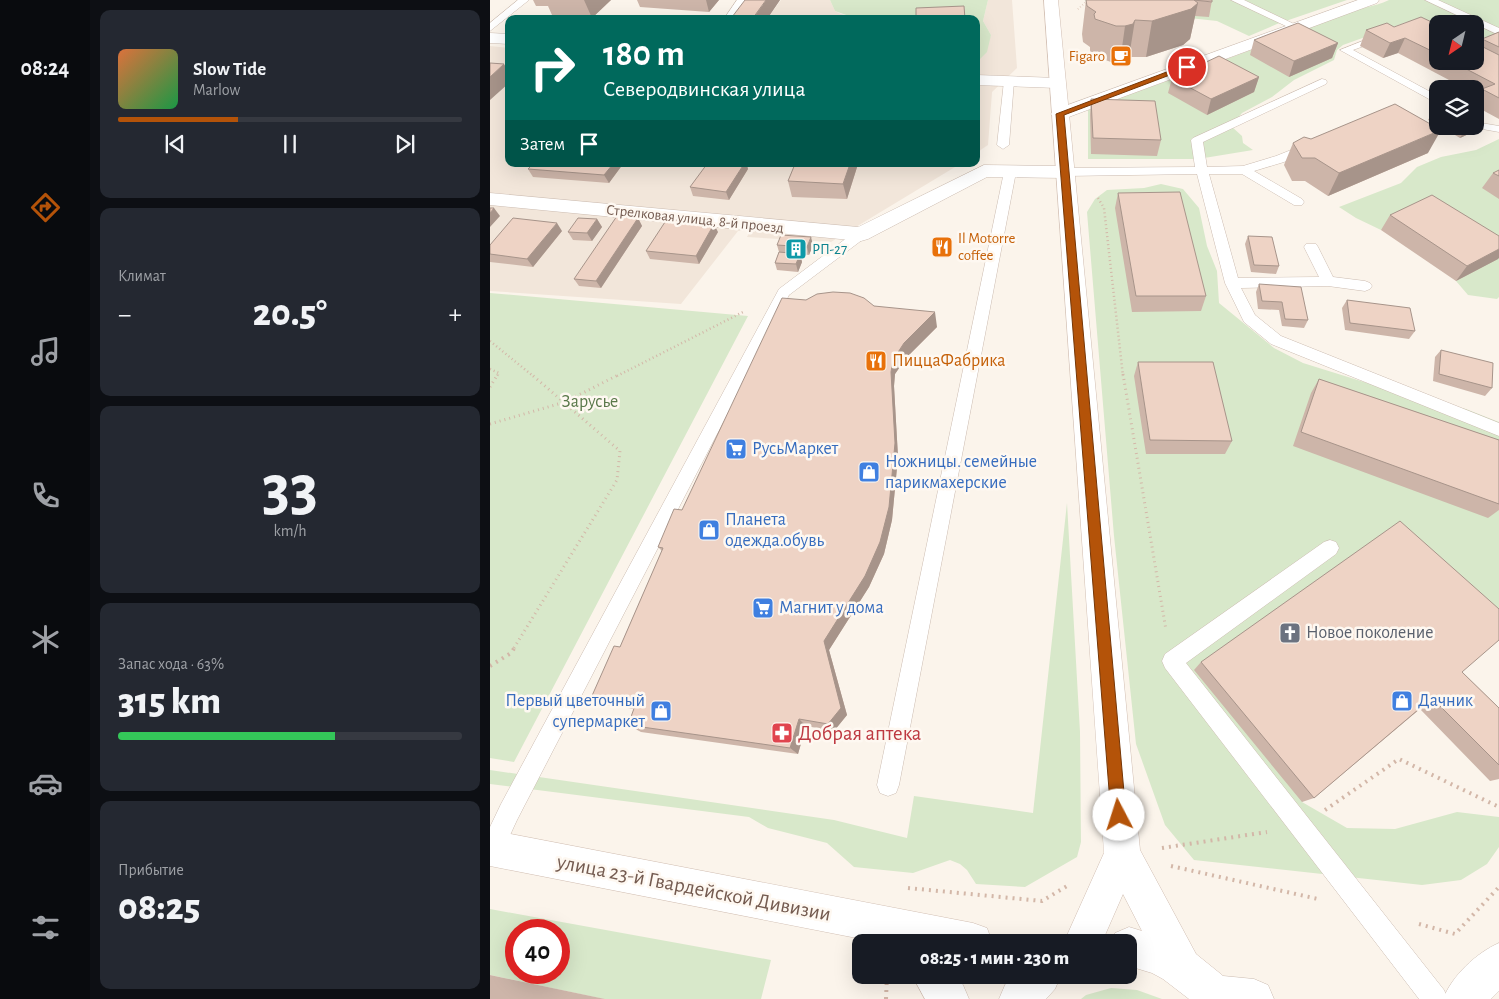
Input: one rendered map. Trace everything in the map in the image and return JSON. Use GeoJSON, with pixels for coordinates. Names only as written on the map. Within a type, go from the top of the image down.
{"type":"FeatureCollection","features":[{"type":"Feature","properties":{"kind":"street"},"geometry":{"type":"LineString","coordinates":[[1051,0],[1060,114],[1074,172],[1122,854],[1181,966]]}},
{"type":"Feature","properties":{"kind":"street"},"geometry":{"type":"LineString","coordinates":[[1060,114],[1372,0]]}},
{"type":"Feature","properties":{"kind":"street"},"geometry":{"type":"LineString","coordinates":[[490,38],[505,39]]}},
{"type":"Feature","properties":{"kind":"street"},"geometry":{"type":"LineString","coordinates":[[980,80],[1057,83]]}},
{"type":"Feature","properties":{"kind":"street"},"geometry":{"type":"LineString","coordinates":[[861,234],[984,171],[1074,172]]}},
{"type":"Feature","properties":{"kind":"street","name":"Стрелковая улица, 8-й проезд"},"geometry":{"type":"LineString","coordinates":[[490,198],[861,234]]}},
{"type":"Feature","properties":{"kind":"street","name":"улица 23-й Гвардейской Дивизии"},"geometry":{"type":"LineString","coordinates":[[491,848],[898,934]]}},
{"type":"Feature","properties":{"kind":"street"},"geometry":{"type":"LineString","coordinates":[[1087,934],[1122,854]]}},
{"type":"Feature","properties":{"kind":"street"},"geometry":{"type":"LineString","coordinates":[[1137,949],[1155,954],[1181,966],[1214,997],[1254,999]]}},
{"type":"Feature","properties":{"kind":"street"},"geometry":{"type":"LineString","coordinates":[[1462,999],[1499,963]]}},
{"type":"Feature","properties":{"kind":"street"},"geometry":{"type":"LineString","coordinates":[[938,984],[949,999]]}},
{"type":"Feature","properties":{"kind":"street"},"geometry":{"type":"LineString","coordinates":[[1019,999],[1033,984]]}},
{"type":"Feature","properties":{"kind":"lane"},"geometry":{"type":"LineString","coordinates":[[506,15],[524,0]]}},
{"type":"Feature","properties":{"kind":"lane"},"geometry":{"type":"LineString","coordinates":[[732,15],[742,0]]}},
{"type":"Feature","properties":{"kind":"lane"},"geometry":{"type":"LineString","coordinates":[[1236,0],[1321,39]]}},
{"type":"Feature","properties":{"kind":"lane"},"geometry":{"type":"LineString","coordinates":[[1430,0],[1458,15]]}},
{"type":"Feature","properties":{"kind":"lane"},"geometry":{"type":"LineString","coordinates":[[490,28],[505,16]]}},
{"type":"Feature","properties":{"kind":"lane"},"geometry":{"type":"LineString","coordinates":[[1484,25],[1499,19]]}},
{"type":"Feature","properties":{"kind":"lane"},"geometry":{"type":"LineString","coordinates":[[1484,28],[1499,32]]}},
{"type":"Feature","properties":{"kind":"lane"},"geometry":{"type":"LineString","coordinates":[[1391,32],[1342,48],[1429,96]]}},
{"type":"Feature","properties":{"kind":"lane"},"geometry":{"type":"LineString","coordinates":[[1003,144],[1009,81]]}},
{"type":"Feature","properties":{"kind":"lane"},"geometry":{"type":"LineString","coordinates":[[1322,82],[1197,140],[1202,170],[1232,283],[1249,318],[1276,340],[1499,430]]}},
{"type":"Feature","properties":{"kind":"lane"},"geometry":{"type":"LineString","coordinates":[[1484,127],[1499,129]]}},
{"type":"Feature","properties":{"kind":"lane"},"geometry":{"type":"LineString","coordinates":[[1074,172],[1244,170],[1280,159],[1321,141]]}},
{"type":"Feature","properties":{"kind":"lane"},"geometry":{"type":"LineString","coordinates":[[1244,170],[1298,202]]}},
{"type":"Feature","properties":{"kind":"lane"},"geometry":{"type":"LineString","coordinates":[[888,785],[1010,172]]}},
{"type":"Feature","properties":{"kind":"lane"},"geometry":{"type":"LineString","coordinates":[[491,848],[784,292],[861,234]]}},
{"type":"Feature","properties":{"kind":"lane"},"geometry":{"type":"LineString","coordinates":[[1311,247],[1328,281]]}},
{"type":"Feature","properties":{"kind":"lane"},"geometry":{"type":"LineString","coordinates":[[1232,283],[1328,281],[1365,286]]}},
{"type":"Feature","properties":{"kind":"lane"},"geometry":{"type":"LineString","coordinates":[[1330,548],[1172,661],[1435,999]]}},
{"type":"Feature","properties":{"kind":"path"},"geometry":{"type":"LineString","coordinates":[[1075,12],[1088,0]]}},
{"type":"Feature","properties":{"kind":"path"},"geometry":{"type":"LineString","coordinates":[[1074,172],[1104,208],[1124,385],[1172,661]]}},
{"type":"Feature","properties":{"kind":"path"},"geometry":{"type":"LineString","coordinates":[[490,424],[565,402],[784,292]]}},
{"type":"Feature","properties":{"kind":"path"},"geometry":{"type":"LineString","coordinates":[[490,342],[565,402],[620,451],[617,480],[511,653],[490,666]]}},
{"type":"Feature","properties":{"kind":"path"},"geometry":{"type":"LineString","coordinates":[[490,369],[499,373],[490,386]]}},
{"type":"Feature","properties":{"kind":"path"},"geometry":{"type":"LineString","coordinates":[[901,887],[1042,901],[1122,854],[1367,911],[1455,934],[1499,886]]}},
{"type":"Feature","properties":{"kind":"path"},"geometry":{"type":"LineString","coordinates":[[886,999],[887,984]]}},
{"type":"Feature","properties":{"kind":"shaded area"},"geometry":{"type":"Polygon","coordinates":[[[781,0],[830,0],[835,11],[845,15],[770,15],[781,0]]]}},
{"type":"Feature","properties":{"kind":"shaded area"},"geometry":{"type":"Polygon","coordinates":[[[988,0],[1012,0],[1017,68],[992,92],[988,145],[980,150],[980,58],[991,35],[983,21],[988,0]]]}},
{"type":"Feature","properties":{"kind":"shaded area"},"geometry":{"type":"Polygon","coordinates":[[[490,46],[505,48],[505,167],[955,167],[831,242],[747,237],[750,231],[738,231],[681,304],[490,291],[490,46]]]}},
{"type":"Feature","properties":{"kind":"green space"},"geometry":{"type":"Polygon","coordinates":[[[830,0],[988,0],[983,21],[991,35],[987,52],[980,59],[980,15],[846,15],[835,11],[830,0]]]}},
{"type":"Feature","properties":{"kind":"green space"},"geometry":{"type":"Polygon","coordinates":[[[1084,0],[1347,0],[1277,24],[1249,36],[1217,21],[1115,10],[1084,0]]]}},
{"type":"Feature","properties":{"kind":"green space"},"geometry":{"type":"Polygon","coordinates":[[[1389,0],[1499,0],[1499,36],[1484,42],[1484,15],[1429,15],[1429,32],[1407,22],[1343,45],[1337,50],[1334,60],[1294,80],[1272,97],[1242,113],[1231,126],[1242,136],[1243,143],[1253,150],[1198,159],[1088,159],[1088,109],[1247,52],[1348,12],[1389,0]]]}},
{"type":"Feature","properties":{"kind":"green space"},"geometry":{"type":"Polygon","coordinates":[[[1499,139],[1499,297],[1497,299],[1468,295],[1456,281],[1498,258],[1423,210],[1381,230],[1339,207],[1401,183],[1417,167],[1441,157],[1476,150],[1499,139]]]}},
{"type":"Feature","properties":{"kind":"green space"},"geometry":{"type":"Polygon","coordinates":[[[1161,184],[1183,189],[1199,208],[1207,246],[1217,271],[1219,303],[1274,348],[1303,363],[1409,396],[1466,409],[1499,422],[1499,634],[1302,802],[1347,828],[1395,829],[1457,812],[1499,817],[1499,847],[1487,864],[1461,880],[1422,885],[1194,860],[1165,825],[1136,744],[1114,536],[1087,212],[1095,199],[1107,190],[1144,188],[1161,184]]]}},
{"type":"Feature","properties":{"kind":"green space","name":"Зарусье"},"geometry":{"type":"Polygon","coordinates":[[[490,293],[748,316],[514,762],[490,758],[490,293]]]}},
{"type":"Feature","properties":{"kind":"green space"},"geometry":{"type":"Polygon","coordinates":[[[1067,503],[1080,732],[1081,842],[1077,857],[1025,887],[976,884],[967,870],[960,864],[950,860],[913,873],[854,867],[827,843],[768,828],[749,817],[490,784],[490,770],[834,820],[907,838],[914,796],[1033,813],[1067,503]]]}},
{"type":"Feature","properties":{"kind":"green space"},"geometry":{"type":"Polygon","coordinates":[[[490,909],[545,919],[505,919],[505,978],[490,975],[490,909]]]}},
{"type":"Feature","properties":{"kind":"green space"},"geometry":{"type":"Polygon","coordinates":[[[570,924],[771,960],[761,999],[604,999],[533,984],[570,984],[570,924]]]}},
{"type":"Feature","properties":{"kind":"green space"},"geometry":{"type":"Polygon","coordinates":[[[1111,988],[1137,990],[1162,999],[1081,999],[1086,995],[1111,988]]]}},
{"type":"Feature","properties":{"kind":"building"},"geometry":{"type":"Polygon","coordinates":[[[745,0],[766,0],[755,15],[734,15],[745,0]]]}},
{"type":"Feature","properties":{"kind":"building"},"geometry":{"type":"Polygon","coordinates":[[[1086,0],[1194,0],[1198,3],[1191,9],[1152,21],[1135,20],[1133,24],[1116,26],[1095,19],[1094,14],[1096,12],[1087,6],[1086,0]]]}},
{"type":"Feature","properties":{"kind":"building"},"geometry":{"type":"Polygon","coordinates":[[[1194,0],[1212,0],[1212,2],[1194,0]]]}},
{"type":"Feature","properties":{"kind":"building"},"geometry":{"type":"Polygon","coordinates":[[[964,6],[965,15],[916,15],[916,8],[964,6]]]}},
{"type":"Feature","properties":{"kind":"building"},"geometry":{"type":"Polygon","coordinates":[[[1421,17],[1429,21],[1429,50],[1405,38],[1390,43],[1366,30],[1387,23],[1394,27],[1421,17]]]}},
{"type":"Feature","properties":{"kind":"building"},"geometry":{"type":"Polygon","coordinates":[[[1298,23],[1338,43],[1294,61],[1254,40],[1298,23]]]}},
{"type":"Feature","properties":{"kind":"building"},"geometry":{"type":"Polygon","coordinates":[[[1499,32],[1499,47],[1484,40],[1484,38],[1499,32]]]}},
{"type":"Feature","properties":{"kind":"building"},"geometry":{"type":"Polygon","coordinates":[[[1484,48],[1499,55],[1499,98],[1484,90],[1484,88],[1495,84],[1468,70],[1484,70],[1484,48]]]}},
{"type":"Feature","properties":{"kind":"building"},"geometry":{"type":"Polygon","coordinates":[[[1219,56],[1259,77],[1211,99],[1172,78],[1219,56]]]}},
{"type":"Feature","properties":{"kind":"building"},"geometry":{"type":"Polygon","coordinates":[[[490,63],[504,64],[490,77],[490,63]]]}},
{"type":"Feature","properties":{"kind":"building"},"geometry":{"type":"Polygon","coordinates":[[[1091,99],[1155,101],[1161,140],[1093,138],[1091,99]]]}},
{"type":"Feature","properties":{"kind":"building"},"geometry":{"type":"Polygon","coordinates":[[[1395,104],[1429,123],[1429,135],[1339,173],[1315,158],[1302,158],[1293,143],[1304,137],[1311,139],[1395,104]]]}},
{"type":"Feature","properties":{"kind":"building"},"geometry":{"type":"Polygon","coordinates":[[[530,167],[611,167],[604,175],[528,169],[530,167]]]}},
{"type":"Feature","properties":{"kind":"building"},"geometry":{"type":"Polygon","coordinates":[[[705,167],[742,167],[726,192],[690,187],[705,167]]]}},
{"type":"Feature","properties":{"kind":"building"},"geometry":{"type":"Polygon","coordinates":[[[794,167],[849,167],[843,184],[788,181],[794,167]]]}},
{"type":"Feature","properties":{"kind":"building"},"geometry":{"type":"Polygon","coordinates":[[[1499,170],[1499,176],[1493,173],[1499,170]]]}},
{"type":"Feature","properties":{"kind":"building"},"geometry":{"type":"Polygon","coordinates":[[[1180,192],[1206,296],[1136,296],[1118,193],[1180,192]]]}},
{"type":"Feature","properties":{"kind":"building"},"geometry":{"type":"Polygon","coordinates":[[[1432,195],[1499,236],[1499,249],[1467,266],[1390,215],[1432,195]]]}},
{"type":"Feature","properties":{"kind":"building"},"geometry":{"type":"Polygon","coordinates":[[[617,216],[638,218],[596,281],[574,279],[617,216]]]}},
{"type":"Feature","properties":{"kind":"building"},"geometry":{"type":"Polygon","coordinates":[[[513,218],[557,223],[527,259],[490,254],[490,245],[513,218]]]}},
{"type":"Feature","properties":{"kind":"building"},"geometry":{"type":"Polygon","coordinates":[[[578,218],[597,219],[587,233],[568,232],[578,218]]]}},
{"type":"Feature","properties":{"kind":"building"},"geometry":{"type":"Polygon","coordinates":[[[667,219],[714,224],[696,256],[646,251],[667,219]]]}},
{"type":"Feature","properties":{"kind":"building"},"geometry":{"type":"Polygon","coordinates":[[[781,235],[811,237],[807,247],[777,245],[781,235]]]}},
{"type":"Feature","properties":{"kind":"building"},"geometry":{"type":"Polygon","coordinates":[[[1248,236],[1272,237],[1279,266],[1254,265],[1248,236]]]}},
{"type":"Feature","properties":{"kind":"building"},"geometry":{"type":"Polygon","coordinates":[[[779,252],[800,254],[796,264],[775,263],[779,252]]]}},
{"type":"Feature","properties":{"kind":"building"},"geometry":{"type":"Polygon","coordinates":[[[1259,284],[1301,287],[1308,320],[1285,319],[1282,302],[1262,301],[1259,284]]]}},
{"type":"Feature","properties":{"kind":"building"},"geometry":{"type":"Polygon","coordinates":[[[833,292],[850,293],[864,298],[874,306],[935,312],[904,343],[893,360],[891,372],[895,443],[889,507],[880,542],[865,576],[824,641],[841,708],[828,724],[799,719],[790,748],[628,725],[636,703],[591,698],[614,646],[620,647],[663,548],[658,547],[674,509],[682,510],[782,298],[806,300],[817,294],[833,292]]]}},
{"type":"Feature","properties":{"kind":"building"},"geometry":{"type":"Polygon","coordinates":[[[1347,300],[1410,308],[1415,331],[1350,323],[1347,300]]]}},
{"type":"Feature","properties":{"kind":"building"},"geometry":{"type":"Polygon","coordinates":[[[1441,350],[1493,363],[1492,388],[1439,374],[1441,350]]]}},
{"type":"Feature","properties":{"kind":"building"},"geometry":{"type":"Polygon","coordinates":[[[1138,362],[1213,362],[1232,441],[1150,440],[1138,362]]]}},
{"type":"Feature","properties":{"kind":"building"},"geometry":{"type":"Polygon","coordinates":[[[1319,379],[1499,440],[1499,504],[1301,432],[1319,379]]]}},
{"type":"Feature","properties":{"kind":"building"},"geometry":{"type":"Polygon","coordinates":[[[1400,521],[1499,609],[1499,640],[1462,672],[1499,708],[1499,765],[1432,698],[1314,798],[1201,662],[1400,521]]]}},
{"type":"Feature","properties":{"kind":"place","name":"Figaro"},"geometry":{"type":"Point","coordinates":[1121,56]}},
{"type":"Feature","properties":{"kind":"place","name":"Il Motorre coffee"},"geometry":{"type":"Point","coordinates":[942,247]}},
{"type":"Feature","properties":{"kind":"place","name":"РП-27"},"geometry":{"type":"Point","coordinates":[796,249]}},
{"type":"Feature","properties":{"kind":"place","name":"ПиццаФабрика"},"geometry":{"type":"Point","coordinates":[876,361]}},
{"type":"Feature","properties":{"kind":"place","name":"РусьМаркет"},"geometry":{"type":"Point","coordinates":[736,449]}},
{"type":"Feature","properties":{"kind":"place","name":"Ножницы. семейные парикмахерские"},"geometry":{"type":"Point","coordinates":[869,472]}},
{"type":"Feature","properties":{"kind":"place","name":"Планета одежда.обувь"},"geometry":{"type":"Point","coordinates":[709,530]}},
{"type":"Feature","properties":{"kind":"place","name":"Магнит у дома"},"geometry":{"type":"Point","coordinates":[763,608]}},
{"type":"Feature","properties":{"kind":"place","name":"Новое поколение"},"geometry":{"type":"Point","coordinates":[1290,633]}},
{"type":"Feature","properties":{"kind":"place","name":"Дачник"},"geometry":{"type":"Point","coordinates":[1402,701]}},
{"type":"Feature","properties":{"kind":"place","name":"Первый цветочный супермаркет"},"geometry":{"type":"Point","coordinates":[661,711]}},
{"type":"Feature","properties":{"kind":"place","name":"Добрая аптека"},"geometry":{"type":"Point","coordinates":[782,733]}},
{"type":"Feature","properties":{"kind":"route"},"geometry":{"type":"LineString","coordinates":[[1119,815],[1060,114],[1187,67]]}}]}
